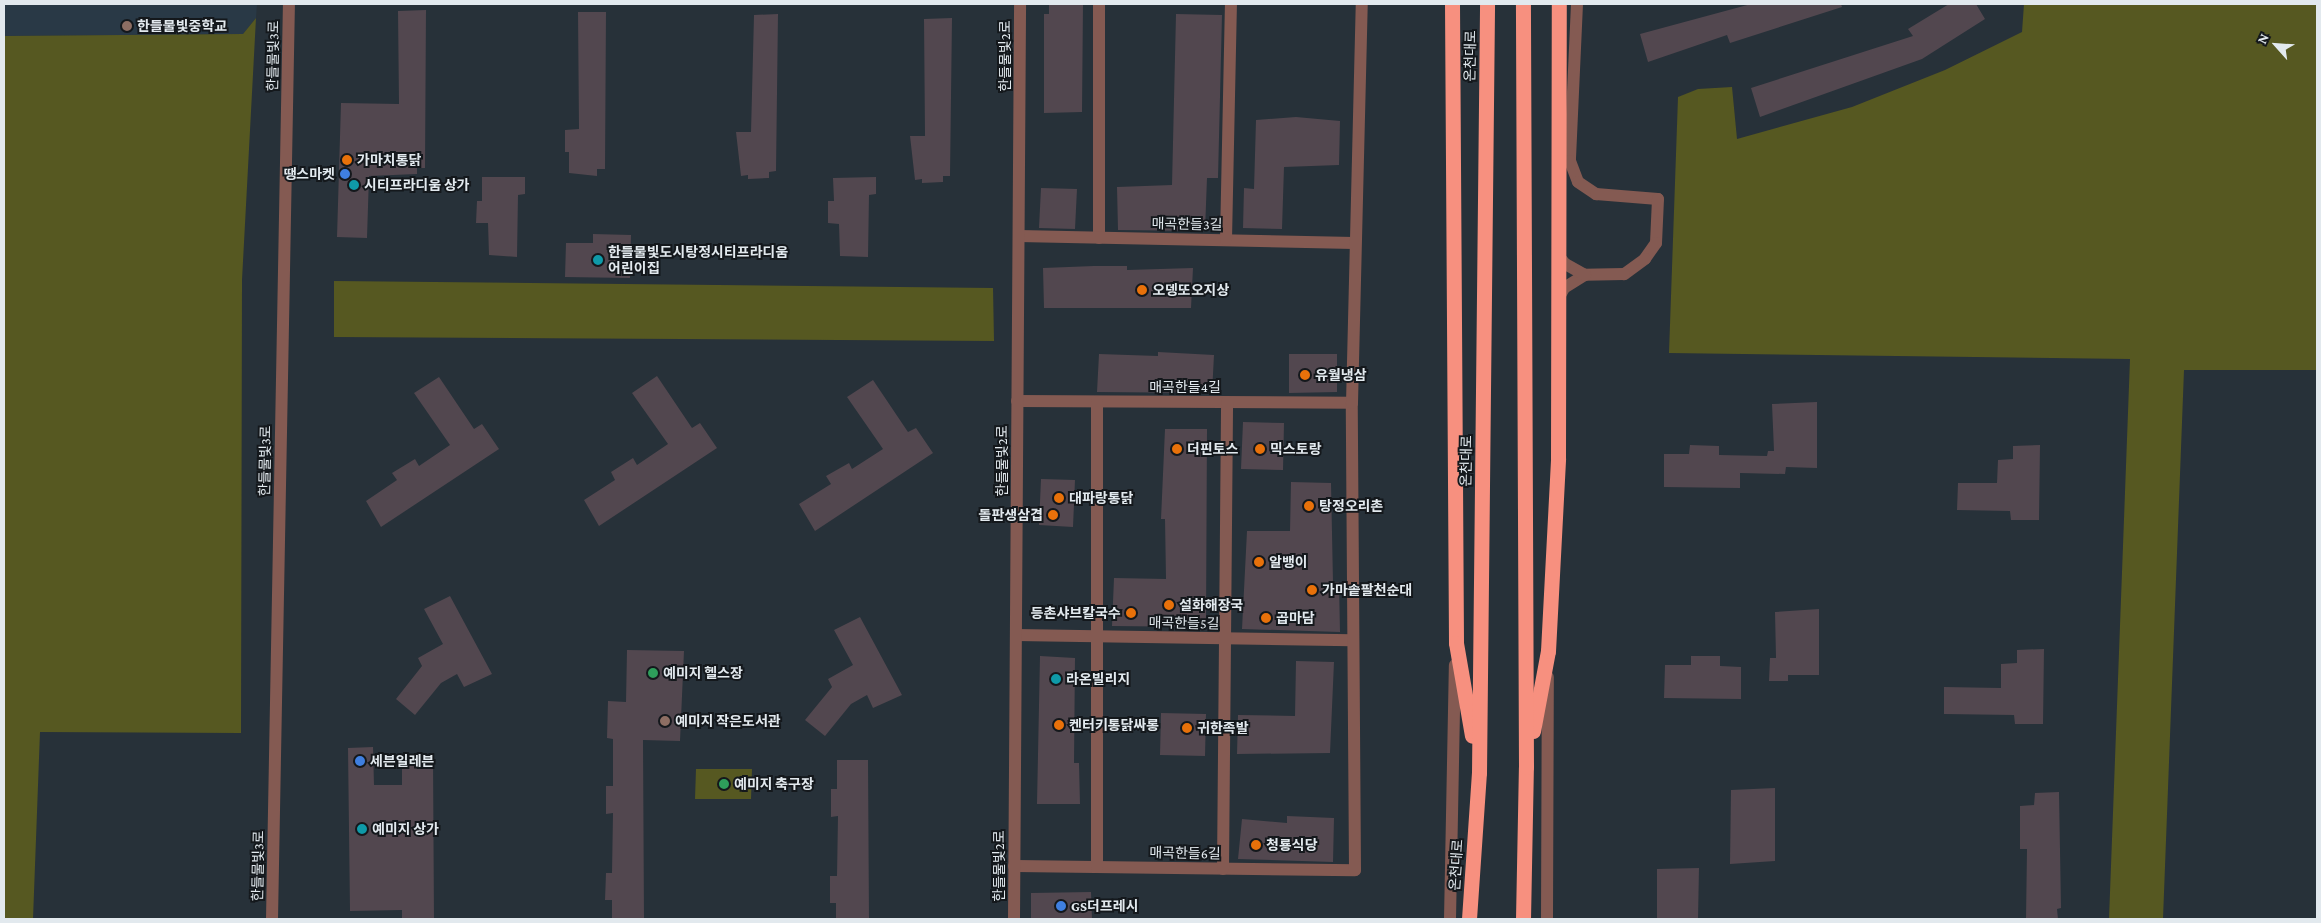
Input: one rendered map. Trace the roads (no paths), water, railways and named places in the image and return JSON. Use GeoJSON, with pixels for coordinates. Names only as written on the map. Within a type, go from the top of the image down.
{"type":"FeatureCollection","features":[{"type":"Feature","properties":{"kind":"highway"},"geometry":{"type":"LineString","coordinates":[[1452,4],[1456,643],[1479,773]]}},
{"type":"Feature","properties":{"kind":"highway","name":"온천대로"},"geometry":{"type":"LineString","coordinates":[[1469,919],[1479,773],[1487,4]]}},
{"type":"Feature","properties":{"kind":"highway"},"geometry":{"type":"LineString","coordinates":[[1523,4],[1526,767],[1523,919]]}},
{"type":"Feature","properties":{"kind":"highway"},"geometry":{"type":"LineString","coordinates":[[1526,767],[1548,651],[1558,458],[1559,4]]}},
{"type":"Feature","properties":{"kind":"street","name":"한들물빛3로"},"geometry":{"type":"LineString","coordinates":[[272,919],[289,4]]}},
{"type":"Feature","properties":{"kind":"street","name":"한들물빛2로"},"geometry":{"type":"LineString","coordinates":[[1014,919],[1020,4]]}},
{"type":"Feature","properties":{"kind":"street"},"geometry":{"type":"LineString","coordinates":[[1099,4],[1099,238]]}},
{"type":"Feature","properties":{"kind":"street"},"geometry":{"type":"LineString","coordinates":[[1226,240],[1231,4]]}},
{"type":"Feature","properties":{"kind":"street"},"geometry":{"type":"LineString","coordinates":[[1352,640],[1354,243],[1362,4]]}},
{"type":"Feature","properties":{"kind":"street"},"geometry":{"type":"LineString","coordinates":[[1558,255],[1564,264],[1586,275],[1624,274],[1645,259],[1656,243],[1658,199],[1596,194],[1578,182],[1570,160],[1577,4]]}},
{"type":"Feature","properties":{"kind":"street","name":"매곡한들3길"},"geometry":{"type":"LineString","coordinates":[[1018,236],[1354,243]]}},
{"type":"Feature","properties":{"kind":"street"},"geometry":{"type":"LineString","coordinates":[[1558,299],[1564,288],[1586,275]]}},
{"type":"Feature","properties":{"kind":"street","name":"매곡한들4길"},"geometry":{"type":"LineString","coordinates":[[1017,401],[1352,403]]}},
{"type":"Feature","properties":{"kind":"street"},"geometry":{"type":"LineString","coordinates":[[1096,867],[1098,402]]}},
{"type":"Feature","properties":{"kind":"street"},"geometry":{"type":"LineString","coordinates":[[1222,869],[1227,402]]}},
{"type":"Feature","properties":{"kind":"street","name":"매곡한들5길"},"geometry":{"type":"LineString","coordinates":[[1016,635],[1352,640]]}},
{"type":"Feature","properties":{"kind":"street","name":"매곡한들6길"},"geometry":{"type":"LineString","coordinates":[[1014,866],[1354,870],[1352,640]]}},
{"type":"Feature","properties":{"kind":"street"},"geometry":{"type":"LineString","coordinates":[[1450,919],[1456,643]]}},
{"type":"Feature","properties":{"kind":"street"},"geometry":{"type":"LineString","coordinates":[[1546,919],[1548,651]]}},
{"type":"Feature","properties":{"kind":"place","name":"한들물빛중학교"},"geometry":{"type":"Point","coordinates":[127,26]}},
{"type":"Feature","properties":{"kind":"place","name":"가마치통닭"},"geometry":{"type":"Point","coordinates":[347,160]}},
{"type":"Feature","properties":{"kind":"place","name":"땡스마켓"},"geometry":{"type":"Point","coordinates":[345,174]}},
{"type":"Feature","properties":{"kind":"place","name":"시티프라디움 상가"},"geometry":{"type":"Point","coordinates":[354,185]}},
{"type":"Feature","properties":{"kind":"place","name":"한들물빛도시탕정시티프라디움 어린이집"},"geometry":{"type":"Point","coordinates":[598,260]}},
{"type":"Feature","properties":{"kind":"place","name":"오뎅또오지상"},"geometry":{"type":"Point","coordinates":[1142,290]}},
{"type":"Feature","properties":{"kind":"place","name":"유월냉삼"},"geometry":{"type":"Point","coordinates":[1305,375]}},
{"type":"Feature","properties":{"kind":"place","name":"더핀토스"},"geometry":{"type":"Point","coordinates":[1177,449]}},
{"type":"Feature","properties":{"kind":"place","name":"믹스토랑"},"geometry":{"type":"Point","coordinates":[1260,449]}},
{"type":"Feature","properties":{"kind":"place","name":"대파랑통닭"},"geometry":{"type":"Point","coordinates":[1059,498]}},
{"type":"Feature","properties":{"kind":"place","name":"탕정오리촌"},"geometry":{"type":"Point","coordinates":[1309,506]}},
{"type":"Feature","properties":{"kind":"place","name":"돌판생삼겹"},"geometry":{"type":"Point","coordinates":[1053,515]}},
{"type":"Feature","properties":{"kind":"place","name":"알뱅이"},"geometry":{"type":"Point","coordinates":[1259,562]}},
{"type":"Feature","properties":{"kind":"place","name":"가마솥팔천순대"},"geometry":{"type":"Point","coordinates":[1312,590]}},
{"type":"Feature","properties":{"kind":"place","name":"설화해장국"},"geometry":{"type":"Point","coordinates":[1169,605]}},
{"type":"Feature","properties":{"kind":"place","name":"등촌샤브칼국수"},"geometry":{"type":"Point","coordinates":[1131,613]}},
{"type":"Feature","properties":{"kind":"place","name":"곱마담"},"geometry":{"type":"Point","coordinates":[1266,618]}},
{"type":"Feature","properties":{"kind":"place","name":"예미지 헬스장"},"geometry":{"type":"Point","coordinates":[653,673]}},
{"type":"Feature","properties":{"kind":"place","name":"라온빌리지"},"geometry":{"type":"Point","coordinates":[1056,679]}},
{"type":"Feature","properties":{"kind":"place","name":"예미지 작은도서관"},"geometry":{"type":"Point","coordinates":[665,721]}},
{"type":"Feature","properties":{"kind":"place","name":"켄터키통닭싸롱"},"geometry":{"type":"Point","coordinates":[1059,725]}},
{"type":"Feature","properties":{"kind":"place","name":"귀한족발"},"geometry":{"type":"Point","coordinates":[1187,728]}},
{"type":"Feature","properties":{"kind":"place","name":"세븐일레븐"},"geometry":{"type":"Point","coordinates":[360,761]}},
{"type":"Feature","properties":{"kind":"place","name":"예미지 축구장"},"geometry":{"type":"Point","coordinates":[724,784]}},
{"type":"Feature","properties":{"kind":"place","name":"예미지 상가"},"geometry":{"type":"Point","coordinates":[362,829]}},
{"type":"Feature","properties":{"kind":"place","name":"청룡식당"},"geometry":{"type":"Point","coordinates":[1256,845]}},
{"type":"Feature","properties":{"kind":"place","name":"GS더프레시"},"geometry":{"type":"Point","coordinates":[1061,906]}}]}
